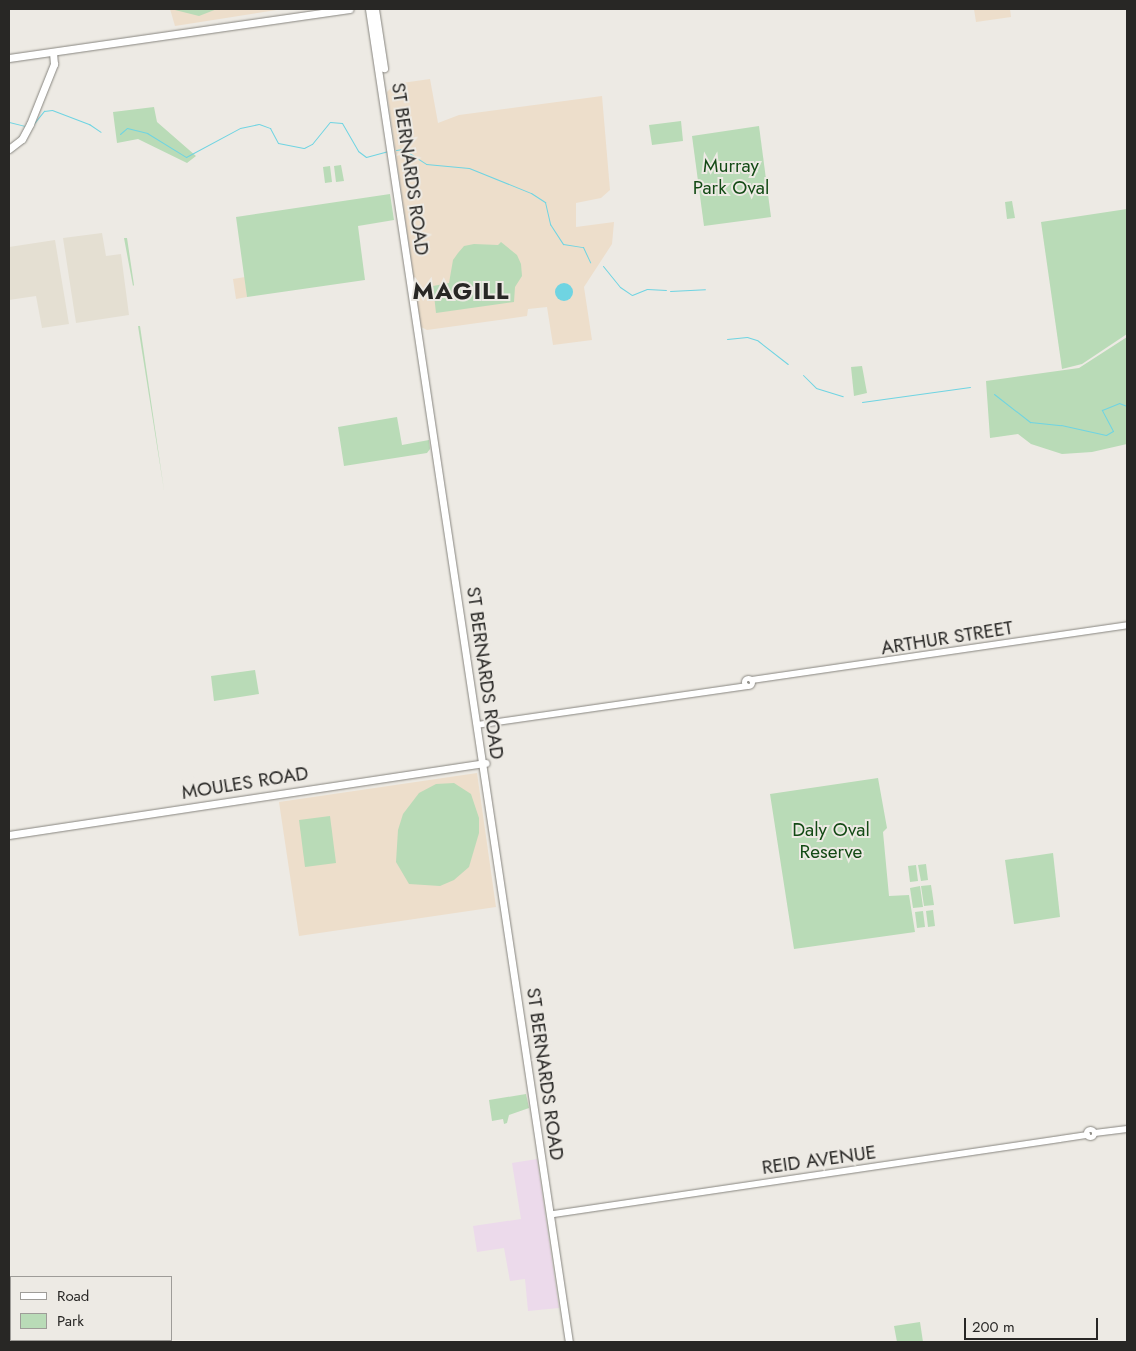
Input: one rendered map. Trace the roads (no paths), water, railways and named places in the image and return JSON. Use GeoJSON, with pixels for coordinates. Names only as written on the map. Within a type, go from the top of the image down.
{"type":"FeatureCollection","features":[{"type":"Feature","properties":{"kind":"main road"},"geometry":{"type":"LineString","coordinates":[[9,58],[349,9]]}},
{"type":"Feature","properties":{"kind":"main road","name":"ST BERNARDS ROAD"},"geometry":{"type":"LineString","coordinates":[[369,9],[395,161]]}},
{"type":"Feature","properties":{"kind":"main road","name":"ST BERNARDS ROAD"},"geometry":{"type":"LineString","coordinates":[[375,9],[395,161],[569,1342]]}},
{"type":"Feature","properties":{"kind":"main road"},"geometry":{"type":"LineString","coordinates":[[9,149],[26,133],[54,64],[53,52]]}},
{"type":"Feature","properties":{"kind":"main road","name":"ST BERNARDS ROAD"},"geometry":{"type":"LineString","coordinates":[[484,764],[573,1342]]}},
{"type":"Feature","properties":{"kind":"main road","name":"MOULES ROAD"},"geometry":{"type":"LineString","coordinates":[[9,835],[484,764]]}},
{"type":"Feature","properties":{"kind":"street","name":"ARTHUR STREET"},"geometry":{"type":"LineString","coordinates":[[479,724],[1127,626]]}},
{"type":"Feature","properties":{"kind":"street","name":"REID AVENUE"},"geometry":{"type":"LineString","coordinates":[[554,1214],[1087,1134],[1091,1130],[1095,1133],[1127,1128]]}},
{"type":"Feature","properties":{"kind":"water"},"geometry":{"type":"Polygon","coordinates":[[[560,283],[568,283],[573,288],[571,299],[560,301],[555,296],[555,288],[560,283]]]}},
{"type":"Feature","properties":{"kind":"waterway"},"geometry":{"type":"LineString","coordinates":[[31,127],[44,111],[52,110],[89,124],[101,132]]}},
{"type":"Feature","properties":{"kind":"waterway"},"geometry":{"type":"LineString","coordinates":[[9,122],[25,126]]}},
{"type":"Feature","properties":{"kind":"waterway"},"geometry":{"type":"LineString","coordinates":[[120,134],[127,128],[147,133],[186,157],[240,128],[259,124],[270,128],[278,143],[304,148],[312,144],[330,122],[342,123],[358,151],[366,157],[388,151]]}},
{"type":"Feature","properties":{"kind":"waterway"},"geometry":{"type":"LineString","coordinates":[[396,150],[403,149],[426,164],[469,168],[531,193],[545,202],[550,224],[563,244],[583,247],[590,262]]}},
{"type":"Feature","properties":{"kind":"waterway"},"geometry":{"type":"LineString","coordinates":[[603,266],[620,287],[632,295],[647,289],[666,290]]}},
{"type":"Feature","properties":{"kind":"waterway"},"geometry":{"type":"LineString","coordinates":[[670,291],[705,289]]}},
{"type":"Feature","properties":{"kind":"waterway"},"geometry":{"type":"LineString","coordinates":[[727,339],[747,337],[757,340],[788,364]]}},
{"type":"Feature","properties":{"kind":"waterway"},"geometry":{"type":"LineString","coordinates":[[803,375],[816,388],[843,396]]}},
{"type":"Feature","properties":{"kind":"waterway"},"geometry":{"type":"LineString","coordinates":[[862,402],[970,387]]}},
{"type":"Feature","properties":{"kind":"waterway"},"geometry":{"type":"LineString","coordinates":[[994,394],[1030,422],[1061,425],[1106,435],[1113,431],[1102,410],[1119,403],[1127,406]]}},
{"type":"Feature","properties":{"kind":"district","name":"MAGILL"},"geometry":{"type":"Point","coordinates":[461,291]}},
{"type":"Feature","properties":{"kind":"park label","name":"Murray Park Oval"},"geometry":{"type":"Point","coordinates":[731,177]}},
{"type":"Feature","properties":{"kind":"park label","name":"Daly Oval Reserve"},"geometry":{"type":"Point","coordinates":[831,841]}}]}
